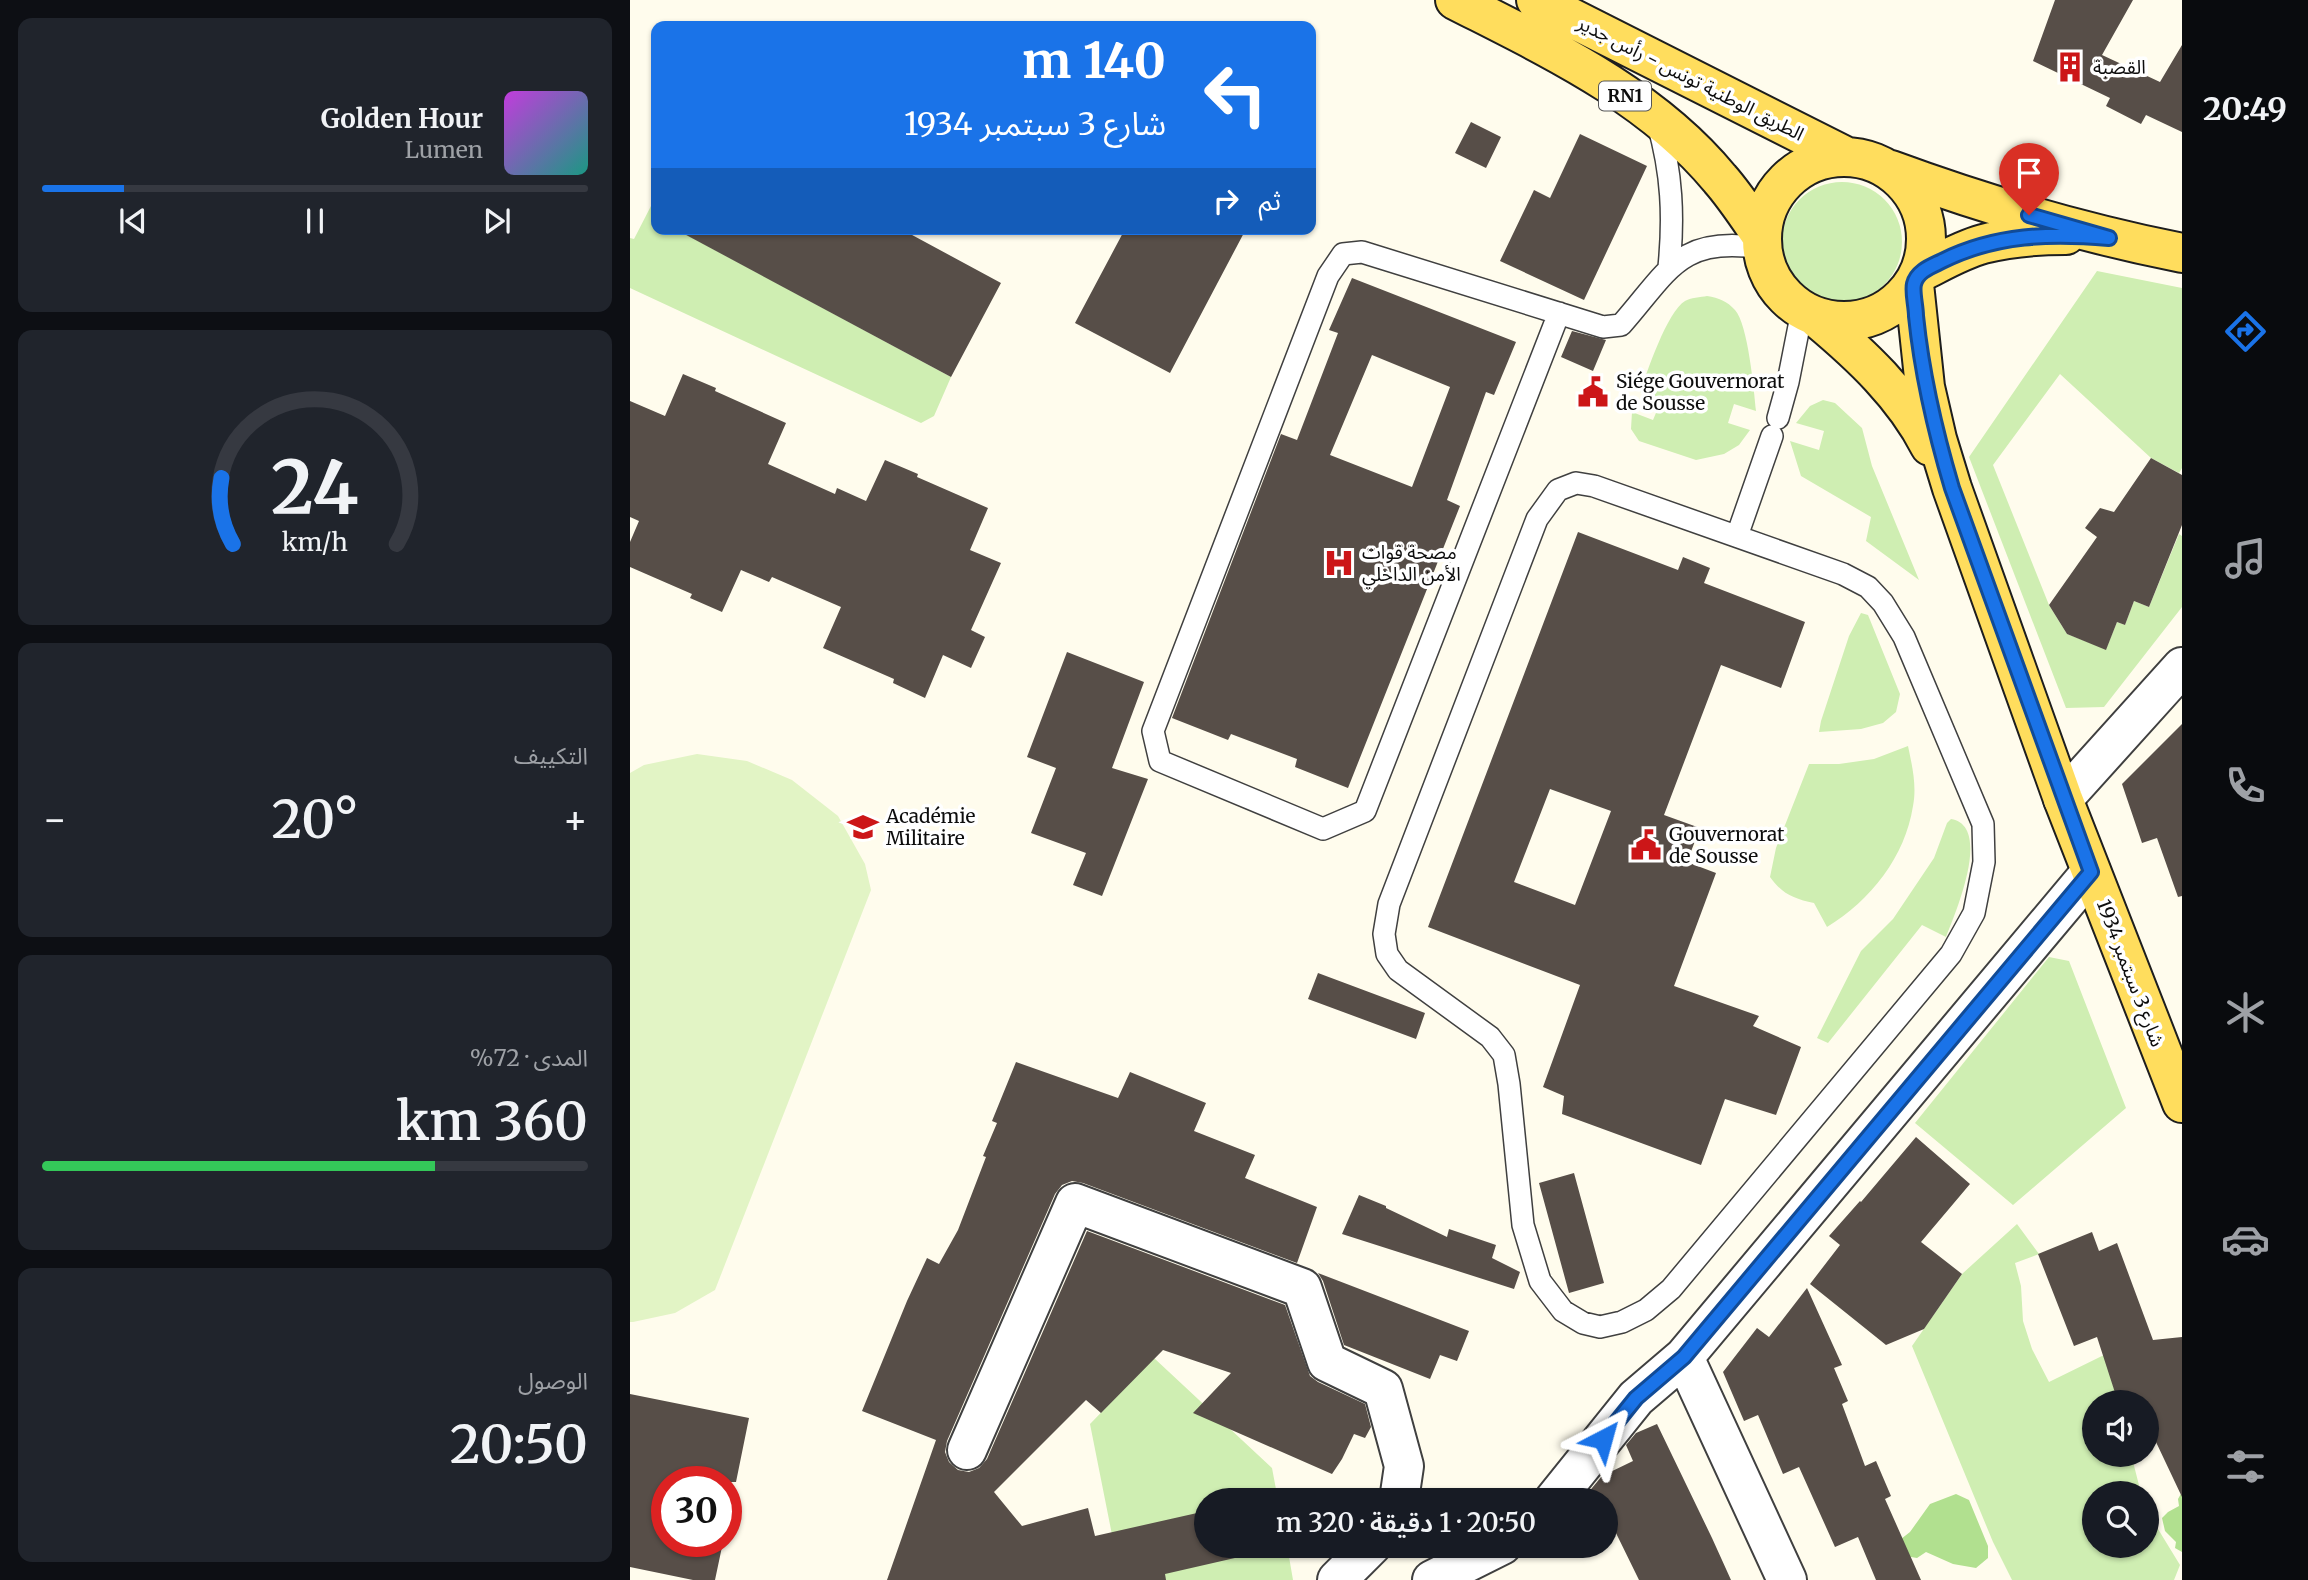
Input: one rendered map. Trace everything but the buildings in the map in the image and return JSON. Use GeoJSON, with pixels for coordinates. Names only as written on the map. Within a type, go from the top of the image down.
{"type":"FeatureCollection","features":[{"type":"Feature","properties":{"kind":"main road","name":"الطريق الوطنية تونس - رأس جدير"},"geometry":{"type":"LineString","coordinates":[[1455,0],[1576,62],[1657,118],[1720,178],[1761,241]]}},
{"type":"Feature","properties":{"kind":"main road","name":"الطريق الوطنية تونس - رأس جدير"},"geometry":{"type":"LineString","coordinates":[[1536,0],[1845,156]]}},
{"type":"Feature","properties":{"kind":"main road","name":"RN1"},"geometry":{"type":"LineString","coordinates":[[1810,315],[1782,295],[1768,273],[1761,241],[1766,210],[1779,188],[1797,171],[1820,160],[1845,156],[1866,159],[1886,168],[1905,183],[1918,202],[1925,224],[1926,248],[1917,278]]}},
{"type":"Feature","properties":{"kind":"main road"},"geometry":{"type":"LineString","coordinates":[[1886,168],[1976,200],[2109,238],[2182,253]]}},
{"type":"Feature","properties":{"kind":"main road"},"geometry":{"type":"LineString","coordinates":[[1810,315],[1846,323],[1872,317],[1895,304],[1917,278],[1955,255],[1982,244],[2030,236],[2068,234],[2109,238]]}},
{"type":"Feature","properties":{"kind":"main road","name":"شارع 3 سبتمبر 1934"},"geometry":{"type":"LineString","coordinates":[[1917,278],[1925,387],[1952,488],[2063,799],[2182,1103]]}},
{"type":"Feature","properties":{"kind":"main road","name":"شارع 3 سبتمبر 1934"},"geometry":{"type":"LineString","coordinates":[[1810,315],[1860,355],[1896,395],[1927,440],[1952,488]]}},
{"type":"Feature","properties":{"kind":"street"},"geometry":{"type":"LineString","coordinates":[[2063,799],[2182,667]]}},
{"type":"Feature","properties":{"kind":"street"},"geometry":{"type":"LineString","coordinates":[[1564,1488],[1636,1398],[1684,1357],[2091,872]]}},
{"type":"Feature","properties":{"kind":"street"},"geometry":{"type":"LineString","coordinates":[[967,1450],[1074,1203],[1301,1288],[1327,1362],[1383,1389],[1404,1466],[1401,1488]]}},
{"type":"Feature","properties":{"kind":"street"},"geometry":{"type":"LineString","coordinates":[[1684,1357],[1787,1580]]}},
{"type":"Feature","properties":{"kind":"street"},"geometry":{"type":"LineString","coordinates":[[1337,1580],[1359,1558]]}},
{"type":"Feature","properties":{"kind":"street"},"geometry":{"type":"LineString","coordinates":[[1432,1580],[1476,1558]]}},
{"type":"Feature","properties":{"kind":"lane"},"geometry":{"type":"LineString","coordinates":[[1657,118],[1667,154],[1672,192],[1673,230],[1669,267]]}},
{"type":"Feature","properties":{"kind":"lane"},"geometry":{"type":"LineString","coordinates":[[1559,313],[1365,811],[1323,829],[1160,761],[1153,731],[1328,276],[1343,254],[1362,253],[1559,313],[1603,327],[1621,326],[1669,267],[1689,254],[1713,246],[1761,241]]}},
{"type":"Feature","properties":{"kind":"lane"},"geometry":{"type":"LineString","coordinates":[[1737,537],[1775,427],[1796,347],[1810,315]]}},
{"type":"Feature","properties":{"kind":"lane"},"geometry":{"type":"LineString","coordinates":[[1576,483],[1594,486],[1737,537],[1843,574],[1868,587],[1883,603],[1903,637],[1983,824],[1984,862],[1974,913],[1951,954],[1671,1289],[1646,1310],[1622,1322],[1600,1327],[1583,1322],[1563,1311],[1540,1281],[1523,1226],[1504,1055],[1490,1037],[1398,970],[1387,954],[1384,934],[1389,904],[1537,519],[1546,503],[1559,490],[1576,483]]}},
{"type":"Feature","properties":{"kind":"green space"},"geometry":{"type":"Polygon","coordinates":[[[1842,182],[1865,187],[1884,200],[1897,219],[1902,242],[1897,265],[1884,284],[1865,297],[1842,302],[1819,297],[1800,284],[1787,265],[1782,242],[1787,219],[1800,200],[1819,187],[1842,182]]]}},
{"type":"Feature","properties":{"kind":"green space"},"geometry":{"type":"Polygon","coordinates":[[[651,206],[651,235],[687,235],[951,377],[934,416],[921,423],[630,288],[630,238],[634,239],[651,206]]]}},
{"type":"Feature","properties":{"kind":"green space"},"geometry":{"type":"Polygon","coordinates":[[[2097,271],[2182,288],[2182,468],[2179,473],[2151,458],[2060,374],[1993,465],[2049,605],[2067,634],[2106,649],[2117,622],[2125,625],[2134,601],[2149,607],[2179,534],[2182,536],[2182,607],[2104,707],[2066,708],[1969,457],[2097,271]]]}},
{"type":"Feature","properties":{"kind":"green space"},"geometry":{"type":"Polygon","coordinates":[[[1707,296],[1726,302],[1740,317],[1750,358],[1756,411],[1734,404],[1728,423],[1750,430],[1739,445],[1724,454],[1696,460],[1639,441],[1631,429],[1632,412],[1653,420],[1661,401],[1640,392],[1658,343],[1678,307],[1687,300],[1707,296]]]}},
{"type":"Feature","properties":{"kind":"green space"},"geometry":{"type":"Polygon","coordinates":[[[1823,400],[1835,403],[1862,428],[1872,466],[1919,580],[1866,541],[1871,517],[1801,476],[1790,441],[1819,450],[1824,431],[1796,423],[1810,406],[1823,400]]]}},
{"type":"Feature","properties":{"kind":"green space"},"geometry":{"type":"Polygon","coordinates":[[[1861,613],[1868,615],[1900,694],[1896,712],[1883,723],[1861,729],[1819,732],[1849,636],[1861,613]]]}},
{"type":"Feature","properties":{"kind":"green space"},"geometry":{"type":"Polygon","coordinates":[[[1908,746],[1914,798],[1909,825],[1902,843],[1884,876],[1858,904],[1827,927],[1814,903],[1789,895],[1770,877],[1776,848],[1809,764],[1839,764],[1874,759],[1908,746]]]}},
{"type":"Feature","properties":{"kind":"green space"},"geometry":{"type":"Polygon","coordinates":[[[697,754],[747,761],[792,780],[838,816],[865,864],[871,890],[715,1290],[675,1313],[630,1322],[630,773],[644,765],[697,754]]]}},
{"type":"Feature","properties":{"kind":"green space"},"geometry":{"type":"Polygon","coordinates":[[[1951,819],[1963,825],[1969,837],[1970,853],[1963,891],[1946,937],[1922,925],[1828,1043],[1817,1038],[1861,951],[1893,919],[1934,858],[1951,819]]]}},
{"type":"Feature","properties":{"kind":"green space"},"geometry":{"type":"Polygon","coordinates":[[[2049,957],[2069,961],[2126,1108],[2013,1205],[1915,1123],[2049,957]]]}},
{"type":"Feature","properties":{"kind":"green space"},"geometry":{"type":"Polygon","coordinates":[[[2017,1224],[2039,1254],[2015,1263],[2021,1286],[2023,1321],[2032,1349],[2049,1382],[2104,1355],[2114,1390],[2082,1390],[2082,1467],[2134,1467],[2138,1481],[2082,1481],[2082,1558],[2159,1558],[2159,1531],[2180,1565],[2174,1580],[2012,1580],[1993,1542],[1912,1346],[1962,1274],[2017,1224]]]}},
{"type":"Feature","properties":{"kind":"green space"},"geometry":{"type":"Polygon","coordinates":[[[1154,1358],[1272,1468],[1276,1488],[1194,1488],[1194,1558],[1289,1558],[1293,1580],[1121,1580],[1090,1424],[1154,1358]]]}},
{"type":"Feature","properties":{"kind":"green space"},"geometry":{"type":"Polygon","coordinates":[[[2182,1492],[2182,1552],[2175,1548],[2176,1542],[2165,1531],[2162,1518],[2179,1506],[2178,1499],[2182,1492]]]}},
{"type":"Feature","properties":{"kind":"green space"},"geometry":{"type":"Polygon","coordinates":[[[1956,1494],[1969,1500],[1988,1546],[1988,1558],[1976,1568],[1953,1564],[1926,1552],[1917,1558],[1905,1556],[1901,1539],[1910,1532],[1930,1504],[1956,1494]]]}},
{"type":"Feature","properties":{"kind":"place","name":"القصبة"},"geometry":{"type":"Point","coordinates":[2070,67]}},
{"type":"Feature","properties":{"kind":"place","name":"Siége Gouvernorat de Sousse"},"geometry":{"type":"Point","coordinates":[1593,392]}},
{"type":"Feature","properties":{"kind":"place","name":"مصحة قوات الأمن الداخلي"},"geometry":{"type":"Point","coordinates":[1339,563]}},
{"type":"Feature","properties":{"kind":"place","name":"Académie Militaire"},"geometry":{"type":"Point","coordinates":[863,827]}},
{"type":"Feature","properties":{"kind":"place","name":"Gouvernorat de Sousse"},"geometry":{"type":"Point","coordinates":[1646,845]}},
{"type":"Feature","properties":{"kind":"route"},"geometry":{"type":"LineString","coordinates":[[1603,1439],[1636,1398],[1684,1357],[2091,872],[1952,488],[1925,387],[1918,336],[1914,284],[1921,272],[1982,244],[2030,236],[2068,234],[2109,238],[2029,215]]}}]}
